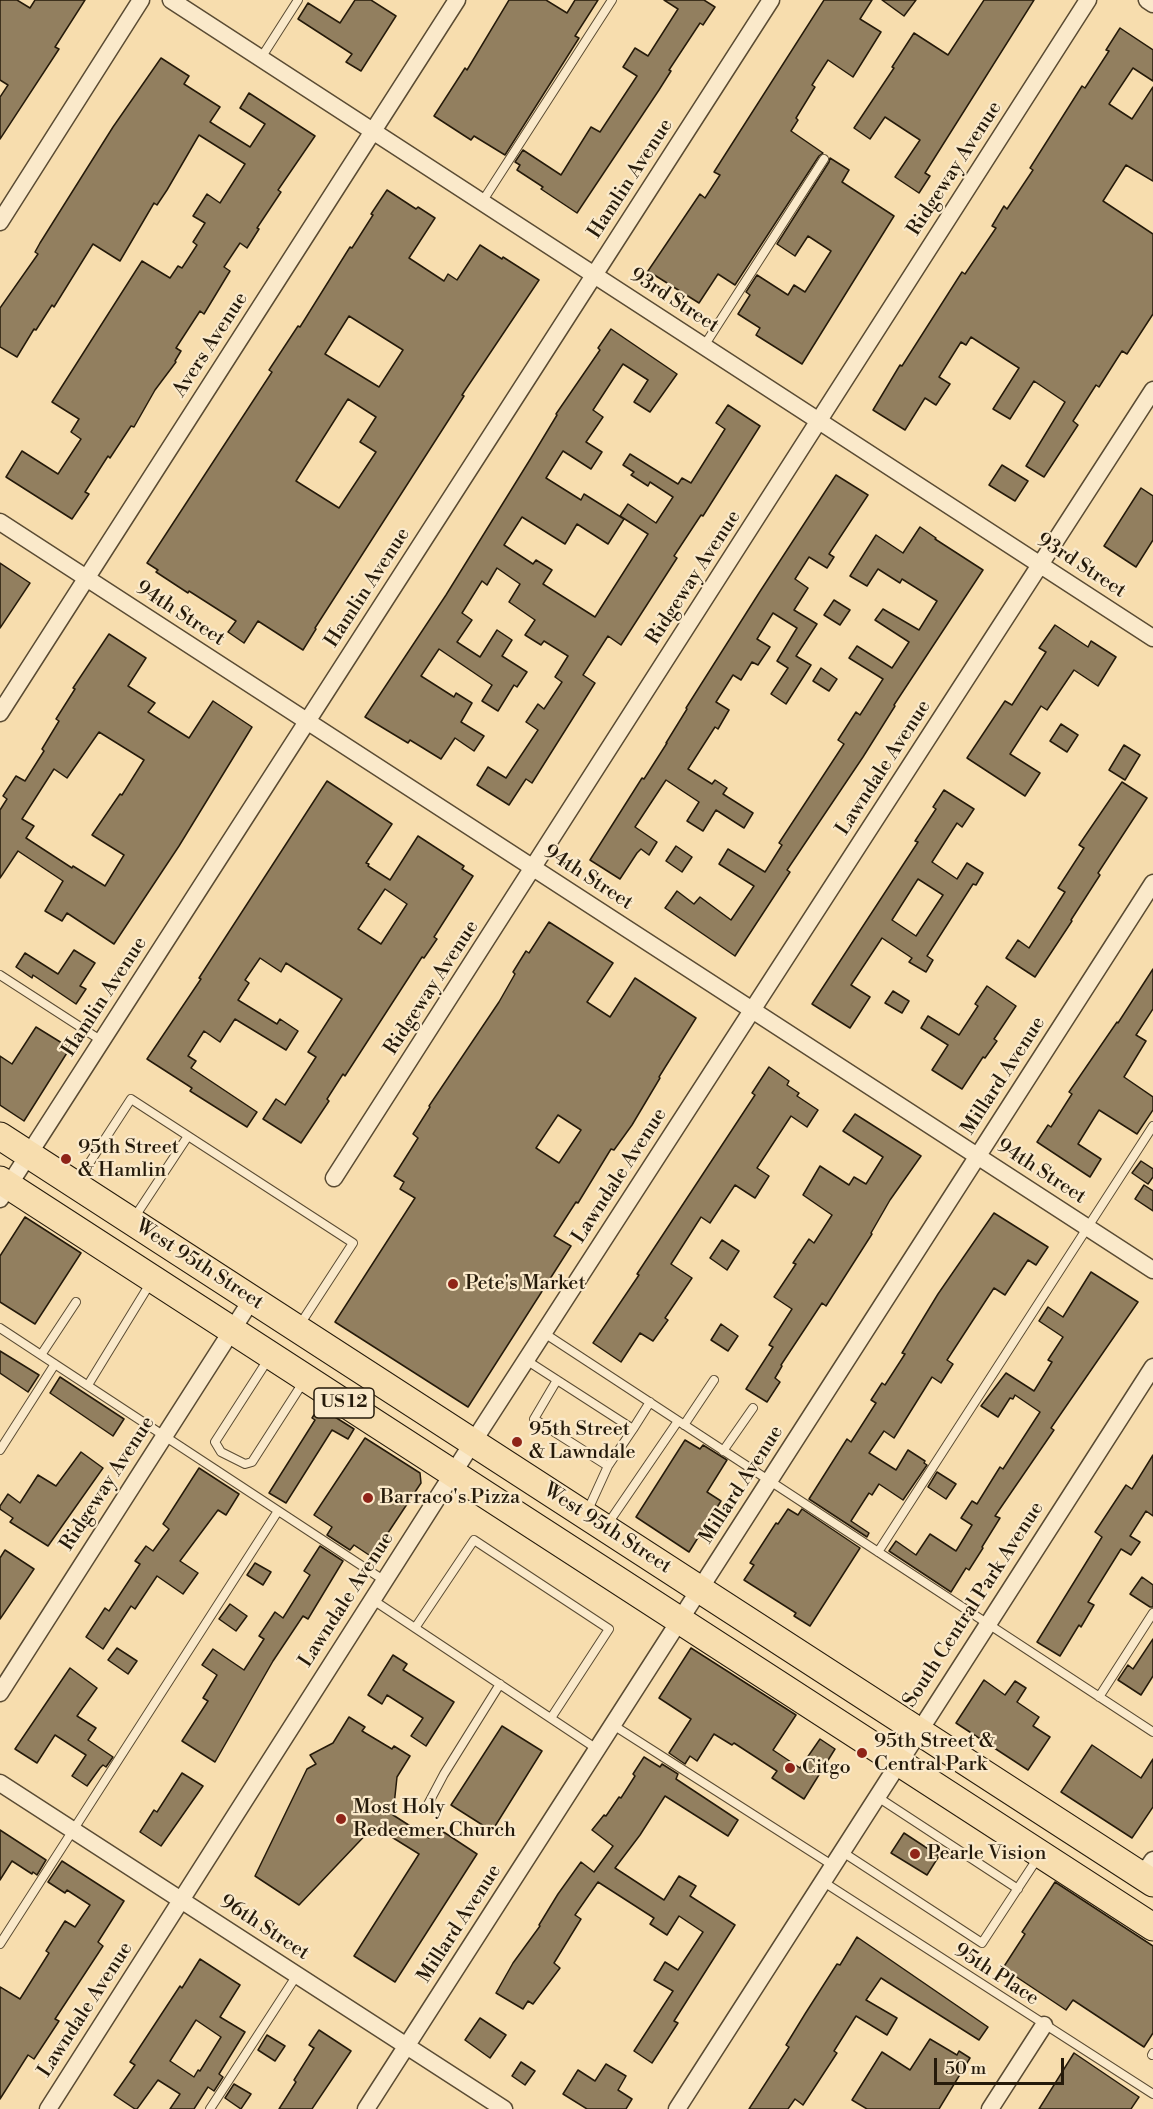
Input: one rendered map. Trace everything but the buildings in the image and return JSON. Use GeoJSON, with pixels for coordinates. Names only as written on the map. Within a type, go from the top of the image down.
{"type":"FeatureCollection","features":[{"type":"Feature","properties":{"kind":"main road","name":"West 95th Street"},"geometry":{"type":"LineString","coordinates":[[0,1136],[918,1731],[1149,1873]]}},
{"type":"Feature","properties":{"kind":"main road","name":"West 95th Street"},"geometry":{"type":"LineString","coordinates":[[3,1188],[153,1279],[1153,1927]]}},
{"type":"Feature","properties":{"kind":"street"},"geometry":{"type":"LineString","coordinates":[[0,222],[141,0]]}},
{"type":"Feature","properties":{"kind":"street","name":"93rd Street"},"geometry":{"type":"LineString","coordinates":[[171,0],[1153,638]]}},
{"type":"Feature","properties":{"kind":"street","name":"Avers Avenue"},"geometry":{"type":"LineString","coordinates":[[0,713],[457,0]]}},
{"type":"Feature","properties":{"kind":"street","name":"Hamlin Avenue"},"geometry":{"type":"LineString","coordinates":[[3,1188],[29,1154],[771,0]]}},
{"type":"Feature","properties":{"kind":"street","name":"Ridgeway Avenue"},"geometry":{"type":"LineString","coordinates":[[334,1178],[1088,0]]}},
{"type":"Feature","properties":{"kind":"street"},"geometry":{"type":"LineString","coordinates":[[1147,0],[1153,4]]}},
{"type":"Feature","properties":{"kind":"street","name":"Lawndale Avenue"},"geometry":{"type":"LineString","coordinates":[[48,2109],[453,1473],[1153,390]]}},
{"type":"Feature","properties":{"kind":"street","name":"94th Street"},"geometry":{"type":"LineString","coordinates":[[0,522],[1153,1270]]}},
{"type":"Feature","properties":{"kind":"street","name":"Millard Avenue"},"geometry":{"type":"LineString","coordinates":[[366,2109],[1153,883]]}},
{"type":"Feature","properties":{"kind":"street","name":"Ridgeway Avenue"},"geometry":{"type":"LineString","coordinates":[[0,1693],[252,1299]]}},
{"type":"Feature","properties":{"kind":"street","name":"South Central Park Avenue"},"geometry":{"type":"LineString","coordinates":[[676,2109],[1153,1367]]}},
{"type":"Feature","properties":{"kind":"street","name":"96th Street"},"geometry":{"type":"LineString","coordinates":[[0,1783],[504,2109]]}},
{"type":"Feature","properties":{"kind":"street"},"geometry":{"type":"LineString","coordinates":[[990,2109],[1044,2025]]}},
{"type":"Feature","properties":{"kind":"lane"},"geometry":{"type":"LineString","coordinates":[[261,58],[298,0]]}},
{"type":"Feature","properties":{"kind":"lane"},"geometry":{"type":"LineString","coordinates":[[482,202],[612,0]]}},
{"type":"Feature","properties":{"kind":"lane"},"geometry":{"type":"LineString","coordinates":[[704,346],[824,159]]}},
{"type":"Feature","properties":{"kind":"lane"},"geometry":{"type":"LineString","coordinates":[[0,975],[102,1041]]}},
{"type":"Feature","properties":{"kind":"lane"},"geometry":{"type":"LineString","coordinates":[[75,1184],[131,1100],[188,1136],[352,1243],[297,1328]]}},
{"type":"Feature","properties":{"kind":"lane"},"geometry":{"type":"LineString","coordinates":[[878,1552],[1153,1126]]}},
{"type":"Feature","properties":{"kind":"lane"},"geometry":{"type":"LineString","coordinates":[[132,1221],[188,1136]]}},
{"type":"Feature","properties":{"kind":"lane"},"geometry":{"type":"LineString","coordinates":[[88,1385],[153,1279]]}},
{"type":"Feature","properties":{"kind":"lane"},"geometry":{"type":"LineString","coordinates":[[41,1355],[76,1302]]}},
{"type":"Feature","properties":{"kind":"lane"},"geometry":{"type":"LineString","coordinates":[[0,1328],[385,1581]]}},
{"type":"Feature","properties":{"kind":"lane"},"geometry":{"type":"LineString","coordinates":[[544,1333],[1153,1732]]}},
{"type":"Feature","properties":{"kind":"lane"},"geometry":{"type":"LineString","coordinates":[[271,1356],[215,1442],[221,1452],[245,1464],[252,1462],[306,1378]]}},
{"type":"Feature","properties":{"kind":"lane"},"geometry":{"type":"LineString","coordinates":[[526,1360],[633,1429]]}},
{"type":"Feature","properties":{"kind":"lane"},"geometry":{"type":"LineString","coordinates":[[0,1450],[55,1364]]}},
{"type":"Feature","properties":{"kind":"lane"},"geometry":{"type":"LineString","coordinates":[[557,1380],[534,1419],[608,1466]]}},
{"type":"Feature","properties":{"kind":"lane"},"geometry":{"type":"LineString","coordinates":[[595,1521],[681,1423],[714,1380]]}},
{"type":"Feature","properties":{"kind":"lane"},"geometry":{"type":"LineString","coordinates":[[595,1521],[608,1466],[650,1402]]}},
{"type":"Feature","properties":{"kind":"lane"},"geometry":{"type":"LineString","coordinates":[[723,1450],[753,1408]]}},
{"type":"Feature","properties":{"kind":"lane"},"geometry":{"type":"LineString","coordinates":[[0,1944],[278,1511]]}},
{"type":"Feature","properties":{"kind":"lane"},"geometry":{"type":"LineString","coordinates":[[415,1628],[474,1540],[609,1629],[551,1718]]}},
{"type":"Feature","properties":{"kind":"lane"},"geometry":{"type":"LineString","coordinates":[[373,1600],[597,1749]]}},
{"type":"Feature","properties":{"kind":"lane"},"geometry":{"type":"LineString","coordinates":[[1099,1697],[1153,1613]]}},
{"type":"Feature","properties":{"kind":"lane"},"geometry":{"type":"LineString","coordinates":[[426,1808],[444,1774],[500,1684]]}},
{"type":"Feature","properties":{"kind":"lane"},"geometry":{"type":"LineString","coordinates":[[613,1725],[982,1943],[1040,1854]]}},
{"type":"Feature","properties":{"kind":"lane"},"geometry":{"type":"LineString","coordinates":[[876,1796],[1018,1889]]}},
{"type":"Feature","properties":{"kind":"lane","name":"95th Place"},"geometry":{"type":"LineString","coordinates":[[822,1881],[1153,2094]]}},
{"type":"Feature","properties":{"kind":"lane"},"geometry":{"type":"LineString","coordinates":[[210,2109],[297,1975]]}},
{"type":"Feature","properties":{"kind":"place","name":"95th Street & Hamlin"},"geometry":{"type":"Point","coordinates":[66,1159]}},
{"type":"Feature","properties":{"kind":"place","name":"Pete's Market"},"geometry":{"type":"Point","coordinates":[453,1284]}},
{"type":"Feature","properties":{"kind":"place","name":"95th Street & Lawndale"},"geometry":{"type":"Point","coordinates":[517,1442]}},
{"type":"Feature","properties":{"kind":"place","name":"Barraco's Pizza"},"geometry":{"type":"Point","coordinates":[368,1498]}},
{"type":"Feature","properties":{"kind":"place","name":"95th Street & Central Park"},"geometry":{"type":"Point","coordinates":[862,1753]}},
{"type":"Feature","properties":{"kind":"place","name":"Citgo"},"geometry":{"type":"Point","coordinates":[790,1768]}},
{"type":"Feature","properties":{"kind":"place","name":"Most Holy Redeemer Church"},"geometry":{"type":"Point","coordinates":[341,1819]}},
{"type":"Feature","properties":{"kind":"place","name":"Pearle Vision"},"geometry":{"type":"Point","coordinates":[915,1854]}}]}
